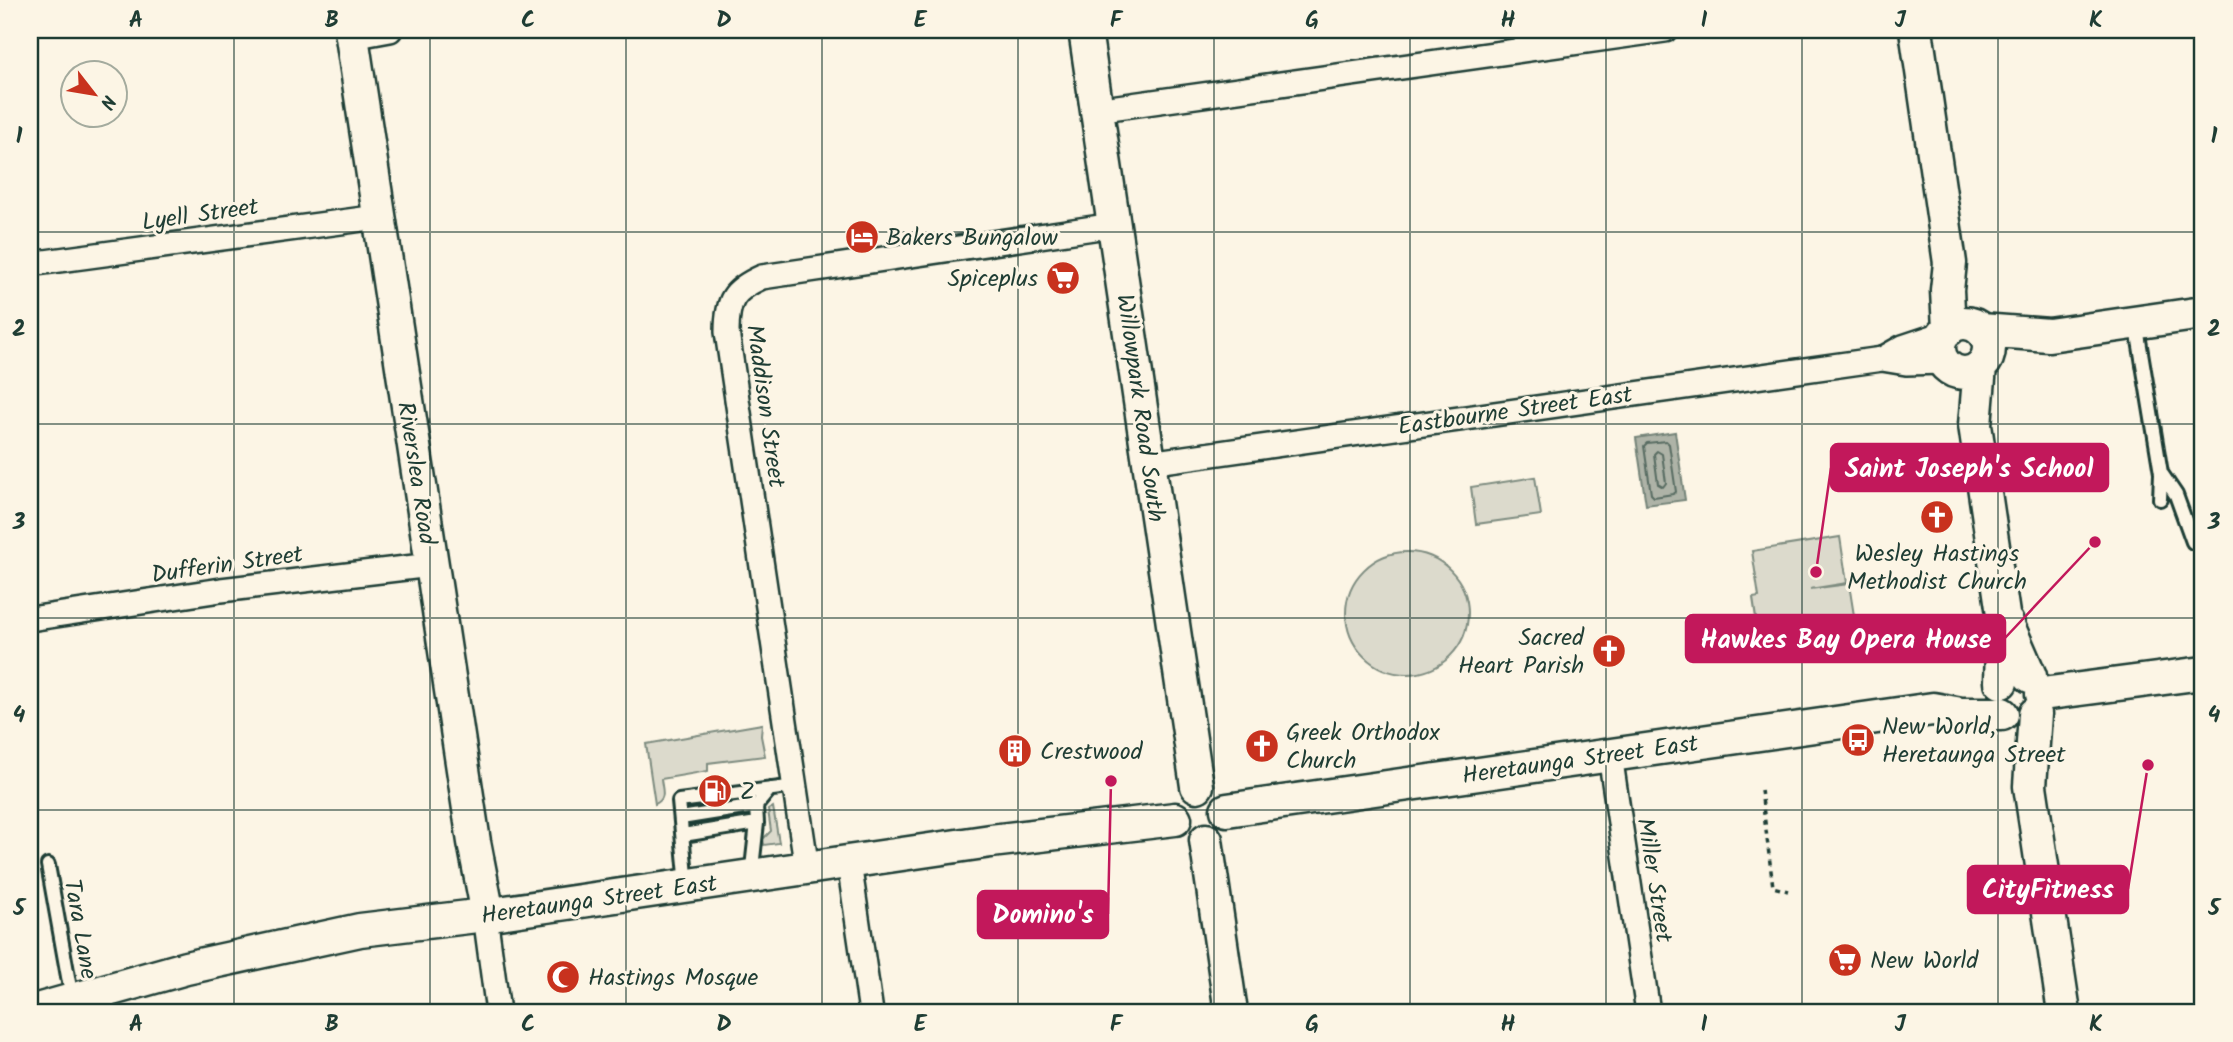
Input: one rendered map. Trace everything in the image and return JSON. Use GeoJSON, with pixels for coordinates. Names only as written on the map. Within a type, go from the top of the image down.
{"type":"FeatureCollection","features":[{"type":"Feature","properties":{"kind":"main road","name":"Willowpark Road South"},"geometry":{"type":"LineString","coordinates":[[1085,30],[1196,786]]}},
{"type":"Feature","properties":{"kind":"main road"},"geometry":{"type":"LineString","coordinates":[[1916,30],[1950,263],[1947,290],[1964,347],[2016,698],[2019,759],[2030,786],[2064,1012]]}},
{"type":"Feature","properties":{"kind":"main road","name":"Riverslea Road"},"geometry":{"type":"LineString","coordinates":[[351,33],[431,565],[485,899],[485,915]]}},
{"type":"Feature","properties":{"kind":"main road","name":"Eastbourne Street East"},"geometry":{"type":"LineString","coordinates":[[1964,347],[2203,313]]}},
{"type":"Feature","properties":{"kind":"main road","name":"Heretaunga Street East"},"geometry":{"type":"LineString","coordinates":[[1227,810],[1933,709],[1956,699],[2016,698],[2203,673]]}},
{"type":"Feature","properties":{"kind":"main road"},"geometry":{"type":"LineString","coordinates":[[1196,786],[1213,789],[1219,794],[1227,810],[1224,827],[1206,839],[1188,836],[1177,826],[1175,819],[1175,810],[1181,796],[1196,786]]}},
{"type":"Feature","properties":{"kind":"main road","name":"Heretaunga Street East"},"geometry":{"type":"LineString","coordinates":[[30,1012],[186,968],[360,930],[485,915],[990,841],[1175,819]]}},
{"type":"Feature","properties":{"kind":"main road"},"geometry":{"type":"LineString","coordinates":[[1206,839],[1231,1012]]}},
{"type":"Feature","properties":{"kind":"street"},"geometry":{"type":"LineString","coordinates":[[351,33],[390,30]]}},
{"type":"Feature","properties":{"kind":"street"},"geometry":{"type":"LineString","coordinates":[[1096,110],[1665,30]]}},
{"type":"Feature","properties":{"kind":"street","name":"Lyell Street"},"geometry":{"type":"LineString","coordinates":[[30,264],[378,217]]}},
{"type":"Feature","properties":{"kind":"street","name":"Maddison Street"},"geometry":{"type":"LineString","coordinates":[[807,869],[727,332],[727,313],[737,291],[762,277],[791,271],[1114,225]]}},
{"type":"Feature","properties":{"kind":"street","name":"Eastbourne Street East"},"geometry":{"type":"LineString","coordinates":[[1149,463],[1882,359],[1906,363],[1964,347]]}},
{"type":"Feature","properties":{"kind":"street","name":"Dufferin Street"},"geometry":{"type":"LineString","coordinates":[[30,619],[221,590],[431,565]]}},
{"type":"Feature","properties":{"kind":"street","name":"Miller Street"},"geometry":{"type":"LineString","coordinates":[[1610,755],[1648,1012]]}},
{"type":"Feature","properties":{"kind":"street"},"geometry":{"type":"LineString","coordinates":[[849,863],[871,1012]]}},
{"type":"Feature","properties":{"kind":"street"},"geometry":{"type":"LineString","coordinates":[[485,915],[498,1012]]}},
{"type":"Feature","properties":{"kind":"lane"},"geometry":{"type":"LineString","coordinates":[[2136,322],[2161,473],[2160,499]]}},
{"type":"Feature","properties":{"kind":"lane"},"geometry":{"type":"LineString","coordinates":[[2161,473],[2176,495],[2193,542]]}},
{"type":"Feature","properties":{"kind":"lane"},"geometry":{"type":"LineString","coordinates":[[687,886],[679,801],[796,786]]}},
{"type":"Feature","properties":{"kind":"lane"},"geometry":{"type":"LineString","coordinates":[[751,877],[757,823],[756,806],[769,789]]}},
{"type":"Feature","properties":{"kind":"lane"},"geometry":{"type":"LineString","coordinates":[[681,818],[756,806]]}},
{"type":"Feature","properties":{"kind":"lane"},"geometry":{"type":"LineString","coordinates":[[683,835],[757,823]]}},
{"type":"Feature","properties":{"kind":"lane","name":"Tara Lane"},"geometry":{"type":"LineString","coordinates":[[48,865],[72,1000]]}},
{"type":"Feature","properties":{"kind":"path"},"geometry":{"type":"LineString","coordinates":[[1760,790],[1773,887],[1788,891]]}},
{"type":"Feature","properties":{"kind":"shaded area"},"geometry":{"type":"Polygon","coordinates":[[[1535,477],[1541,515],[1476,524],[1471,487],[1535,477]]]}},
{"type":"Feature","properties":{"kind":"shaded area"},"geometry":{"type":"Polygon","coordinates":[[[1840,537],[1847,583],[1810,589],[1849,584],[1859,647],[1825,653],[1822,636],[1817,637],[1820,652],[1785,657],[1783,642],[1760,645],[1753,598],[1759,597],[1752,551],[1840,537]]]}},
{"type":"Feature","properties":{"kind":"shaded area"},"geometry":{"type":"Polygon","coordinates":[[[1407,552],[1430,557],[1450,570],[1463,590],[1468,613],[1463,636],[1450,656],[1430,669],[1407,674],[1384,669],[1364,656],[1351,636],[1346,613],[1351,590],[1364,570],[1384,557],[1407,552]]]}},
{"type":"Feature","properties":{"kind":"shaded area"},"geometry":{"type":"Polygon","coordinates":[[[762,724],[761,736],[765,756],[708,763],[708,771],[661,779],[662,797],[655,804],[646,744],[762,724]]]}},
{"type":"Feature","properties":{"kind":"shaded area"},"geometry":{"type":"Polygon","coordinates":[[[773,807],[779,843],[764,845],[763,839],[771,831],[768,810],[773,807]]]}},
{"type":"Feature","properties":{"kind":"water"},"geometry":{"type":"Polygon","coordinates":[[[1675,432],[1685,500],[1646,505],[1636,438],[1675,432]]]}},
{"type":"Feature","properties":{"kind":"place","name":"Bakers Bungalow"},"geometry":{"type":"Point","coordinates":[862,237]}},
{"type":"Feature","properties":{"kind":"place","name":"Spiceplus"},"geometry":{"type":"Point","coordinates":[1063,278]}},
{"type":"Feature","properties":{"kind":"place","name":"Wesley Hastings Methodist Church"},"geometry":{"type":"Point","coordinates":[1937,517]}},
{"type":"Feature","properties":{"kind":"place","name":"Hawkes Bay Opera House"},"geometry":{"type":"Point","coordinates":[2095,542]}},
{"type":"Feature","properties":{"kind":"place","name":"Saint Joseph's School"},"geometry":{"type":"Point","coordinates":[1816,572]}},
{"type":"Feature","properties":{"kind":"place","name":"Sacred Heart Parish"},"geometry":{"type":"Point","coordinates":[1609,651]}},
{"type":"Feature","properties":{"kind":"place","name":"New World, Heretaunga Street"},"geometry":{"type":"Point","coordinates":[1858,740]}},
{"type":"Feature","properties":{"kind":"place","name":"Greek Orthodox Church"},"geometry":{"type":"Point","coordinates":[1262,746]}},
{"type":"Feature","properties":{"kind":"place","name":"Crestwood"},"geometry":{"type":"Point","coordinates":[1015,751]}},
{"type":"Feature","properties":{"kind":"place","name":"CityFitness"},"geometry":{"type":"Point","coordinates":[2148,765]}},
{"type":"Feature","properties":{"kind":"place","name":"Domino's"},"geometry":{"type":"Point","coordinates":[1111,781]}},
{"type":"Feature","properties":{"kind":"place","name":"Z"},"geometry":{"type":"Point","coordinates":[715,791]}},
{"type":"Feature","properties":{"kind":"place","name":"New World"},"geometry":{"type":"Point","coordinates":[1845,960]}},
{"type":"Feature","properties":{"kind":"place","name":"Hastings Mosque"},"geometry":{"type":"Point","coordinates":[563,977]}}]}
